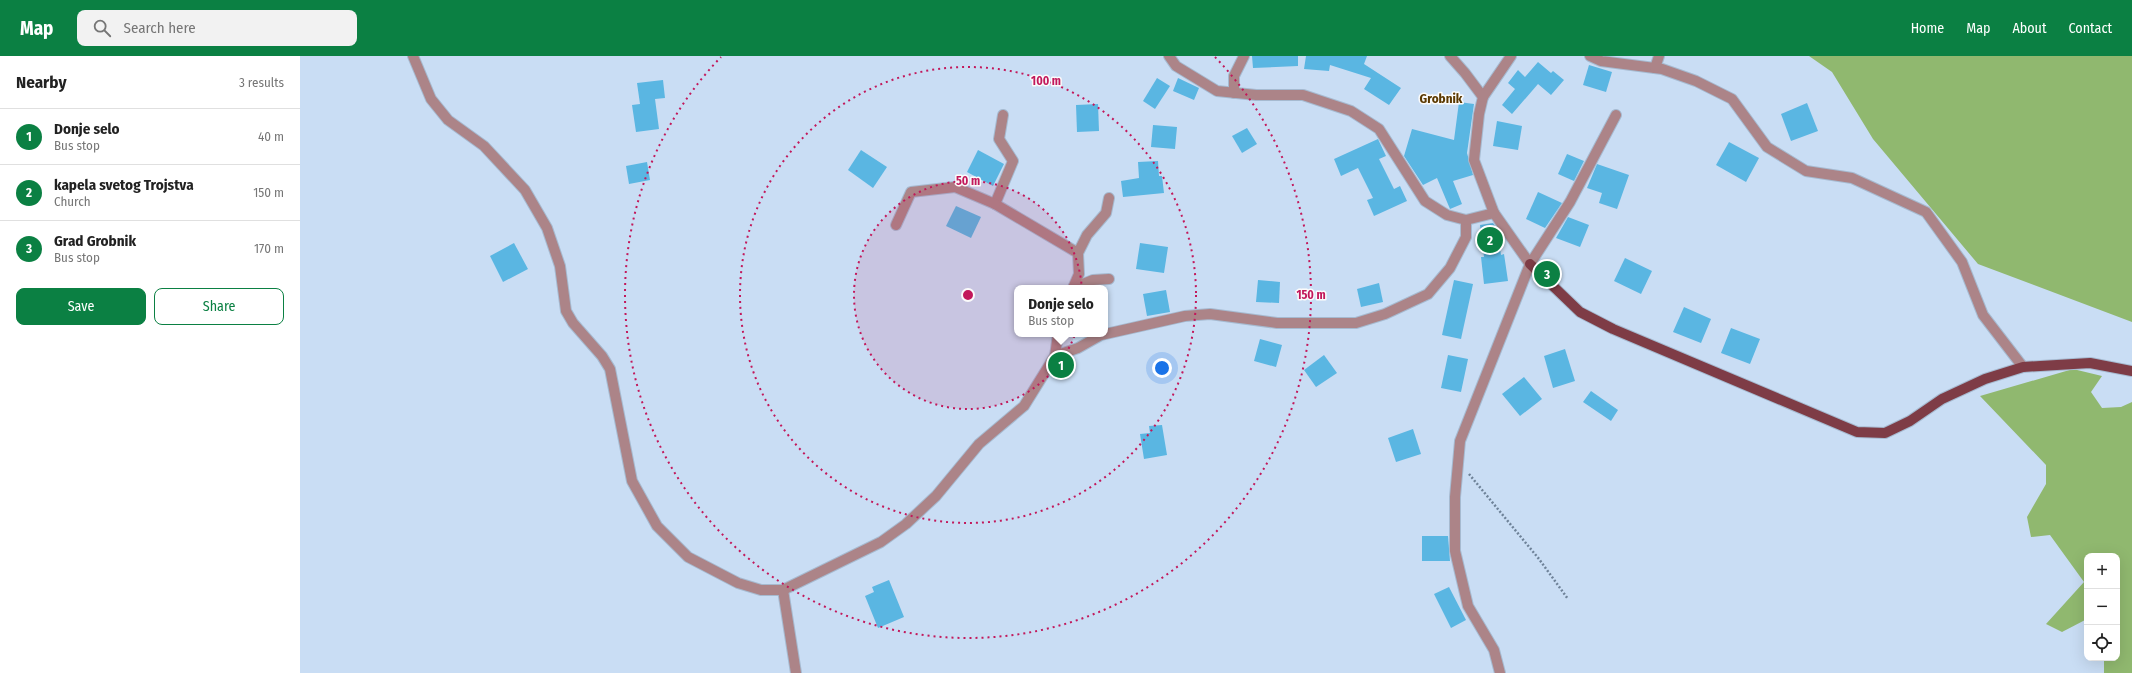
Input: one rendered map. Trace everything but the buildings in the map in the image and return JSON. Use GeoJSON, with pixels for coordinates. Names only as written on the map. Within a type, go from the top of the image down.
{"type":"FeatureCollection","features":[{"type":"Feature","properties":{"kind":"main road"},"geometry":{"type":"LineString","coordinates":[[1530,264],[1580,312],[1613,329],[1857,432],[1885,433],[1910,421],[1942,400],[1985,379],[2023,367],[2090,363],[2132,371]]}},
{"type":"Feature","properties":{"kind":"street"},"geometry":{"type":"LineString","coordinates":[[413,56],[430,99],[448,120],[484,146],[525,190],[547,228],[560,266],[566,311],[573,323],[602,356],[610,369],[632,481],[657,526],[688,557],[738,583],[761,590],[783,590],[881,542],[906,524],[936,496],[979,444],[1024,406],[1055,356],[1058,337]]}},
{"type":"Feature","properties":{"kind":"street"},"geometry":{"type":"LineString","coordinates":[[1169,56],[1176,66],[1217,90],[1256,95],[1302,95],[1351,111],[1379,129],[1425,201],[1447,215],[1466,220],[1494,213]]}},
{"type":"Feature","properties":{"kind":"street"},"geometry":{"type":"LineString","coordinates":[[1234,93],[1234,76],[1244,56]]}},
{"type":"Feature","properties":{"kind":"street"},"geometry":{"type":"LineString","coordinates":[[1450,56],[1483,97]]}},
{"type":"Feature","properties":{"kind":"street"},"geometry":{"type":"LineString","coordinates":[[1511,56],[1483,97],[1479,114],[1474,160],[1494,213],[1530,264]]}},
{"type":"Feature","properties":{"kind":"street"},"geometry":{"type":"LineString","coordinates":[[1590,56],[1601,61],[1655,68],[1696,81],[1732,99],[1767,147],[1806,171],[1852,178],[1926,212],[1962,262],[1983,315],[2023,367]]}},
{"type":"Feature","properties":{"kind":"street"},"geometry":{"type":"LineString","coordinates":[[1655,68],[1659,56]]}},
{"type":"Feature","properties":{"kind":"street"},"geometry":{"type":"LineString","coordinates":[[995,204],[1013,161],[999,138],[1003,115]]}},
{"type":"Feature","properties":{"kind":"street"},"geometry":{"type":"LineString","coordinates":[[1500,673],[1494,650],[1468,606],[1455,550],[1455,497],[1460,441],[1530,264],[1570,202],[1616,115]]}},
{"type":"Feature","properties":{"kind":"street"},"geometry":{"type":"LineString","coordinates":[[896,225],[911,192],[955,187],[995,204],[1078,253]]}},
{"type":"Feature","properties":{"kind":"street"},"geometry":{"type":"LineString","coordinates":[[1074,285],[1079,274],[1078,253],[1087,235],[1106,213],[1109,198]]}},
{"type":"Feature","properties":{"kind":"street"},"geometry":{"type":"LineString","coordinates":[[1108,333],[1185,316],[1210,314],[1277,323],[1356,323],[1385,314],[1428,294],[1450,268],[1466,237],[1466,220]]}},
{"type":"Feature","properties":{"kind":"street"},"geometry":{"type":"LineString","coordinates":[[1080,285],[1093,280],[1109,279]]}},
{"type":"Feature","properties":{"kind":"street"},"geometry":{"type":"LineString","coordinates":[[1055,356],[1078,348],[1097,337]]}},
{"type":"Feature","properties":{"kind":"street"},"geometry":{"type":"LineString","coordinates":[[783,590],[796,673]]}},
{"type":"Feature","properties":{"kind":"path"},"geometry":{"type":"LineString","coordinates":[[1458,461],[1539,559],[1568,599]]}},
{"type":"Feature","properties":{"kind":"green space"},"geometry":{"type":"Polygon","coordinates":[[[1809,56],[2132,56],[2132,322],[1978,264],[1873,139],[1832,72],[1809,56]]]}},
{"type":"Feature","properties":{"kind":"green space"},"geometry":{"type":"Polygon","coordinates":[[[2073,369],[2102,376],[2091,392],[2102,408],[2121,407],[2132,402],[2132,673],[2104,673],[2104,661],[2120,661],[2120,553],[2084,553],[2084,582],[2050,535],[2031,537],[2027,517],[2046,484],[2046,465],[1980,396],[2073,369]]]}},
{"type":"Feature","properties":{"kind":"green space"},"geometry":{"type":"Polygon","coordinates":[[[2084,582],[2084,621],[2062,632],[2046,624],[2084,582]]]}},
{"type":"Feature","properties":{"kind":"place","name":"kapela svetog Trojstva"},"geometry":{"type":"Point","coordinates":[1490,240]}},
{"type":"Feature","properties":{"kind":"place","name":"Grad Grobnik"},"geometry":{"type":"Point","coordinates":[1547,274]}},
{"type":"Feature","properties":{"kind":"place","name":"Donje selo"},"geometry":{"type":"Point","coordinates":[1061,365]}},
{"type":"Feature","properties":{"kind":"district","name":"Grobnik"},"geometry":{"type":"Point","coordinates":[1441,98]}}]}
